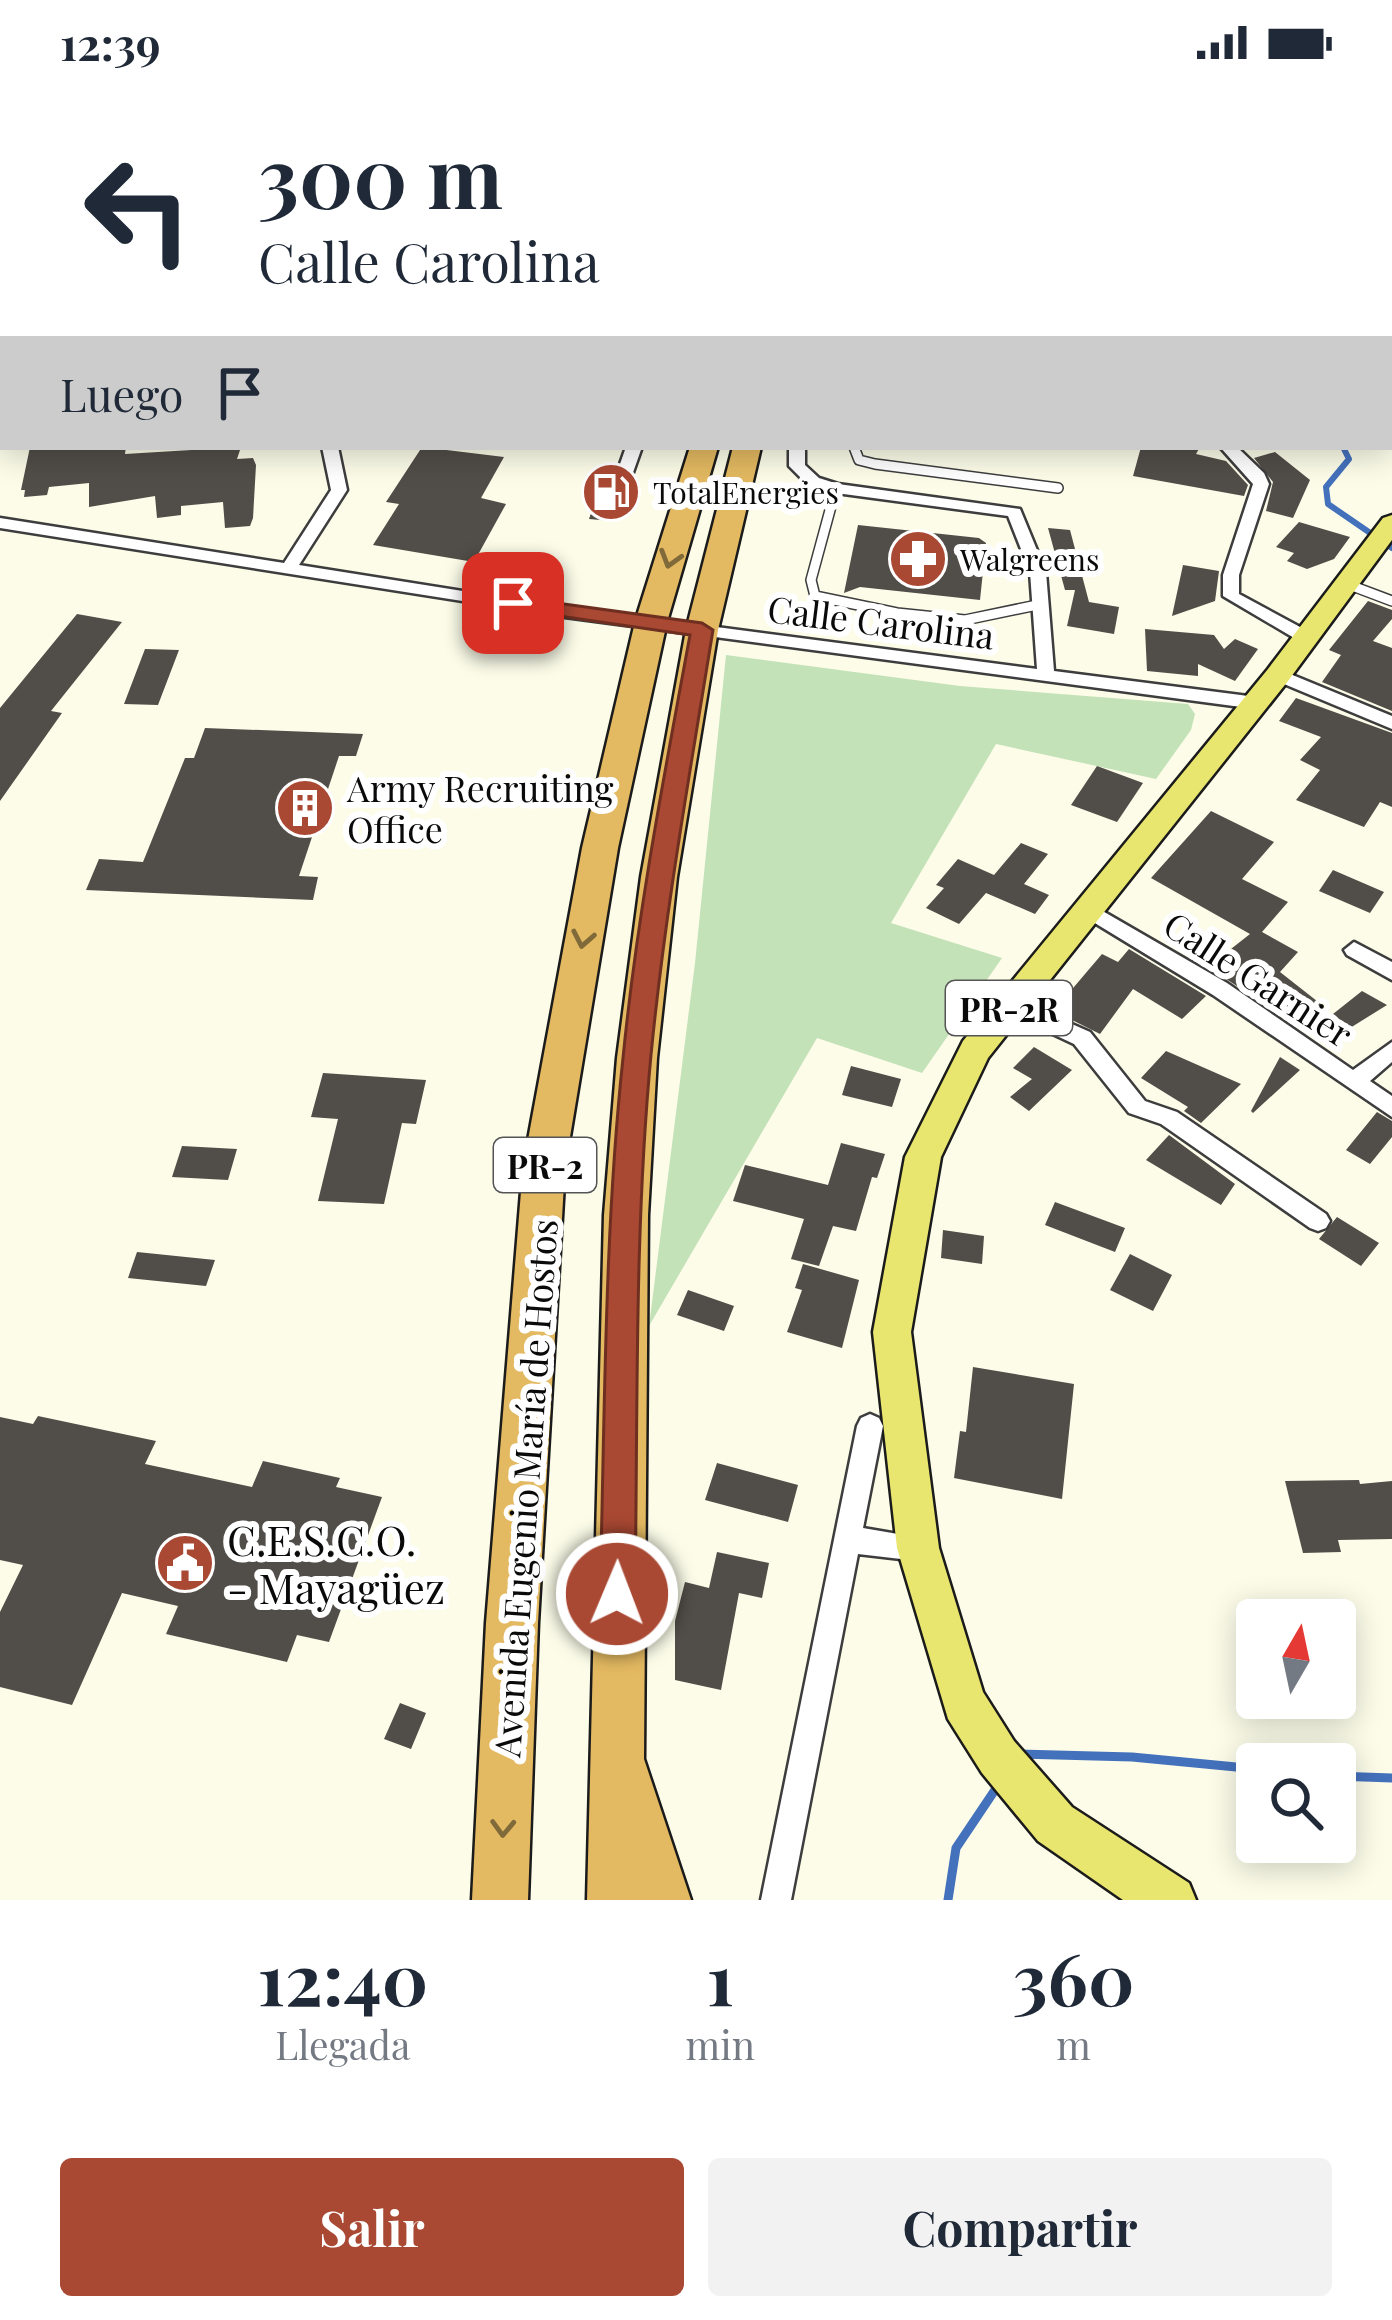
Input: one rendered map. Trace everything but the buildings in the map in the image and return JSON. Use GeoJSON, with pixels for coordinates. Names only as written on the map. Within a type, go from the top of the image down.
{"type":"FeatureCollection","features":[{"type":"Feature","properties":{"kind":"highway","name":"Avenida Eugenio María de Hostos"},"geometry":{"type":"LineString","coordinates":[[500,1900],[512,1623],[544,1167],[600,848],[650,622],[703,450]]}},
{"type":"Feature","properties":{"kind":"highway","name":"PR-2"},"geometry":{"type":"LineString","coordinates":[[615,1900],[614,1736],[626,1215],[637,1058],[659,877],[702,630],[746,450]]}},
{"type":"Feature","properties":{"kind":"highway"},"geometry":{"type":"LineString","coordinates":[[614,1736],[664,1900]]}},
{"type":"Feature","properties":{"kind":"main road","name":"PR-2R"},"geometry":{"type":"LineString","coordinates":[[1172,1900],[1156,1894],[1054,1824],[998,1757],[964,1702],[918,1548],[892,1332],[922,1157],[975,1050],[1278,676],[1392,523]]}},
{"type":"Feature","properties":{"kind":"street"},"geometry":{"type":"LineString","coordinates":[[289,568],[339,490],[331,450]]}},
{"type":"Feature","properties":{"kind":"street"},"geometry":{"type":"LineString","coordinates":[[622,481],[633,450]]}},
{"type":"Feature","properties":{"kind":"street"},"geometry":{"type":"LineString","coordinates":[[797,450],[797,466],[813,481],[836,488],[1015,512],[1038,572],[1046,675]]}},
{"type":"Feature","properties":{"kind":"street"},"geometry":{"type":"LineString","coordinates":[[1231,450],[1261,484],[1231,575],[1231,596],[1307,638]]}},
{"type":"Feature","properties":{"kind":"street","name":"Calle Carolina"},"geometry":{"type":"LineString","coordinates":[[0,523],[702,630],[1256,703]]}},
{"type":"Feature","properties":{"kind":"street"},"geometry":{"type":"LineString","coordinates":[[1278,676],[1392,723]]}},
{"type":"Feature","properties":{"kind":"street","name":"Calle Garnier"},"geometry":{"type":"LineString","coordinates":[[1087,909],[1392,1108]]}},
{"type":"Feature","properties":{"kind":"street"},"geometry":{"type":"LineString","coordinates":[[1354,950],[1392,972]]}},
{"type":"Feature","properties":{"kind":"street"},"geometry":{"type":"LineString","coordinates":[[1011,1005],[1082,1038],[1137,1107],[1169,1118],[1318,1222]]}},
{"type":"Feature","properties":{"kind":"street"},"geometry":{"type":"LineString","coordinates":[[1355,1080],[1392,1050]]}},
{"type":"Feature","properties":{"kind":"street"},"geometry":{"type":"LineString","coordinates":[[776,1900],[870,1426]]}},
{"type":"Feature","properties":{"kind":"street"},"geometry":{"type":"LineString","coordinates":[[845,1538],[918,1548]]}},
{"type":"Feature","properties":{"kind":"lane"},"geometry":{"type":"LineString","coordinates":[[855,450],[859,460],[875,464],[1058,488]]}},
{"type":"Feature","properties":{"kind":"lane"},"geometry":{"type":"LineString","coordinates":[[836,488],[812,580],[815,596],[840,605],[976,620],[1017,602],[1043,604]]}},
{"type":"Feature","properties":{"kind":"lane"},"geometry":{"type":"LineString","coordinates":[[1352,572],[1392,601]]}},
{"type":"Feature","properties":{"kind":"green space"},"geometry":{"type":"Polygon","coordinates":[[[726,655],[960,686],[1188,704],[1195,714],[1191,730],[1156,779],[996,744],[891,923],[1002,958],[922,1073],[817,1038],[649,1326],[695,963],[726,655]]]}},
{"type":"Feature","properties":{"kind":"waterway"},"geometry":{"type":"LineString","coordinates":[[1344,450],[1349,459],[1326,487],[1328,504],[1392,548]]}},
{"type":"Feature","properties":{"kind":"waterway"},"geometry":{"type":"LineString","coordinates":[[1019,1754],[1132,1757],[1236,1767]]}},
{"type":"Feature","properties":{"kind":"waterway"},"geometry":{"type":"LineString","coordinates":[[1356,1777],[1392,1778]]}},
{"type":"Feature","properties":{"kind":"waterway"},"geometry":{"type":"LineString","coordinates":[[948,1900],[956,1848],[1001,1781]]}},
{"type":"Feature","properties":{"kind":"place","name":"TotalEnergies"},"geometry":{"type":"Point","coordinates":[611,492]}},
{"type":"Feature","properties":{"kind":"place","name":"Walgreens"},"geometry":{"type":"Point","coordinates":[918,559]}},
{"type":"Feature","properties":{"kind":"place","name":"Army Recruiting Office"},"geometry":{"type":"Point","coordinates":[305,808]}},
{"type":"Feature","properties":{"kind":"place","name":"C.E.S.C.O. - Mayagüez"},"geometry":{"type":"Point","coordinates":[185,1563]}},
{"type":"Feature","properties":{"kind":"route"},"geometry":{"type":"LineString","coordinates":[[513,603],[702,630],[659,877],[637,1058],[626,1215],[617,1594]]}}]}
